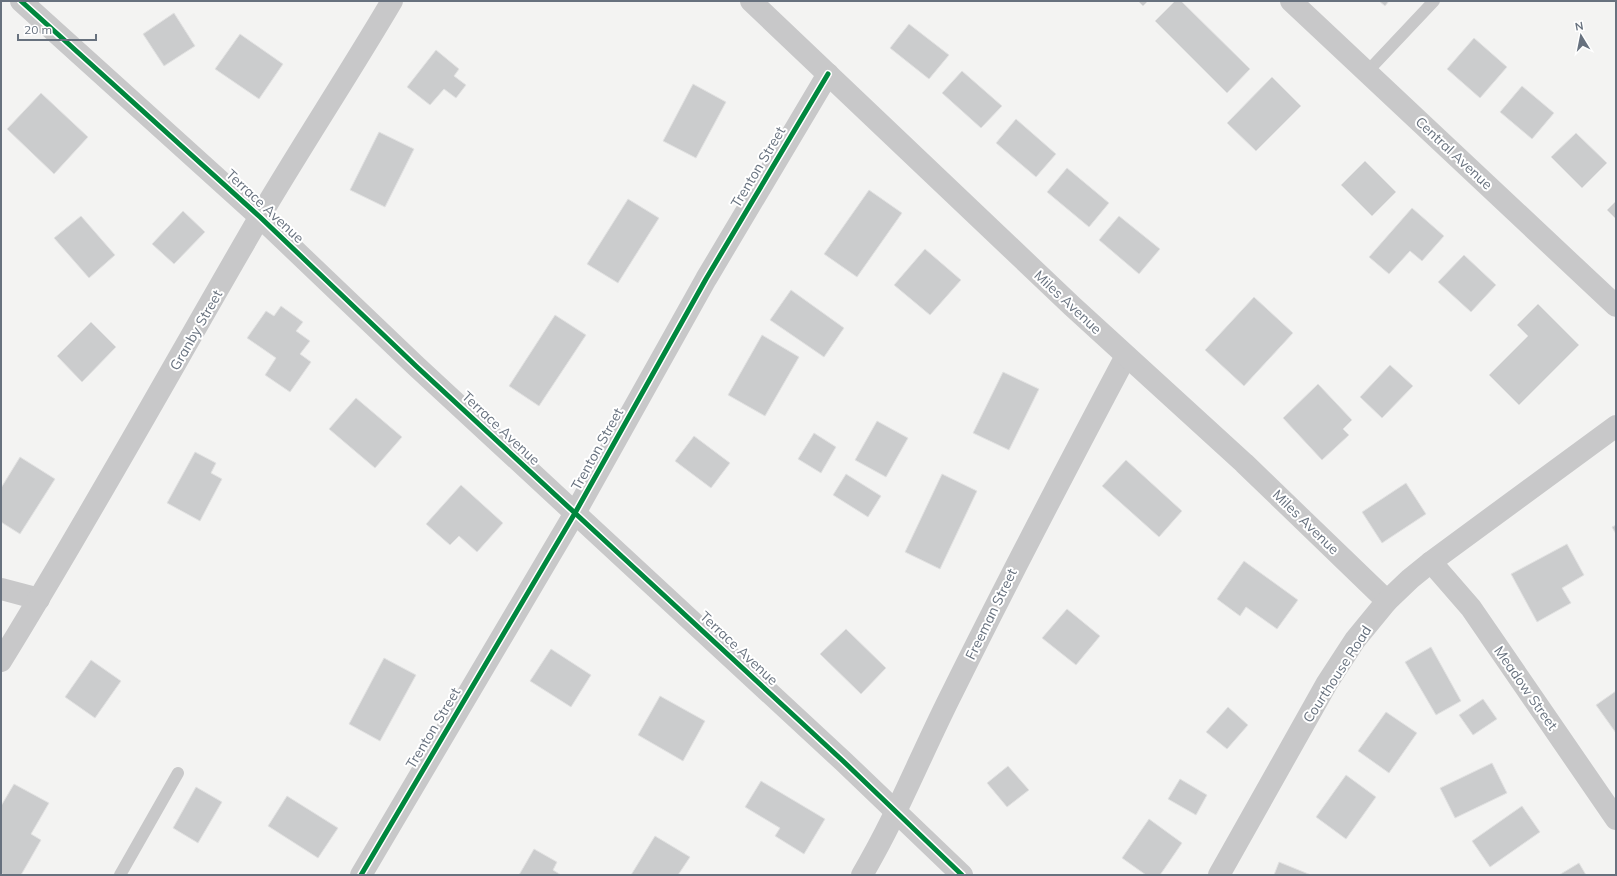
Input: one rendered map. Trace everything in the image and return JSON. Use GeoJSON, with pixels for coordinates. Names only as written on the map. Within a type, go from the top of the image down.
{"type":"FeatureCollection","features":[{"type":"Feature","properties":{"kind":"street","name":"Terrace Avenue"},"geometry":{"type":"LineString","coordinates":[[21,1],[260,217],[416,366],[843,761],[962,875]]}},
{"type":"Feature","properties":{"kind":"street","name":"Granby Street"},"geometry":{"type":"LineString","coordinates":[[1,661],[178,363],[260,217],[392,1]]}},
{"type":"Feature","properties":{"kind":"street","name":"Miles Avenue"},"geometry":{"type":"LineString","coordinates":[[751,1],[1072,306],[1250,469],[1387,601]]}},
{"type":"Feature","properties":{"kind":"street","name":"Central Avenue"},"geometry":{"type":"LineString","coordinates":[[1291,1],[1616,306]]}},
{"type":"Feature","properties":{"kind":"street","name":"Trenton Street"},"geometry":{"type":"LineString","coordinates":[[360,875],[575,513],[706,279],[828,74]]}},
{"type":"Feature","properties":{"kind":"street","name":"Freeman Street"},"geometry":{"type":"LineString","coordinates":[[862,875],[896,813],[941,714],[1013,569],[1126,356]]}},
{"type":"Feature","properties":{"kind":"street","name":"Courthouse Road"},"geometry":{"type":"LineString","coordinates":[[1219,875],[1327,683],[1355,640],[1387,601],[1410,578],[1616,426]]}},
{"type":"Feature","properties":{"kind":"street","name":"Meadow Street"},"geometry":{"type":"LineString","coordinates":[[1431,562],[1471,608],[1616,819]]}},
{"type":"Feature","properties":{"kind":"street"},"geometry":{"type":"LineString","coordinates":[[1,589],[39,599]]}},
{"type":"Feature","properties":{"kind":"lane"},"geometry":{"type":"LineString","coordinates":[[1367,72],[1434,1]]}},
{"type":"Feature","properties":{"kind":"lane"},"geometry":{"type":"LineString","coordinates":[[120,875],[178,773]]}},
{"type":"Feature","properties":{"kind":"building"},"geometry":{"type":"Polygon","coordinates":[[[1138,1],[1148,1],[1143,6],[1138,1]]]}},
{"type":"Feature","properties":{"kind":"building"},"geometry":{"type":"Polygon","coordinates":[[[1175,1],[1181,1],[1250,69],[1227,93],[1155,21],[1175,1]]]}},
{"type":"Feature","properties":{"kind":"building"},"geometry":{"type":"Polygon","coordinates":[[[1379,1],[1389,1],[1385,6],[1379,1]]]}},
{"type":"Feature","properties":{"kind":"building"},"geometry":{"type":"Polygon","coordinates":[[[174,13],[195,46],[164,66],[143,34],[174,13]]]}},
{"type":"Feature","properties":{"kind":"building"},"geometry":{"type":"Polygon","coordinates":[[[909,24],[949,55],[929,79],[890,48],[909,24]]]}},
{"type":"Feature","properties":{"kind":"building"},"geometry":{"type":"Polygon","coordinates":[[[240,34],[283,64],[259,99],[215,69],[240,34]]]}},
{"type":"Feature","properties":{"kind":"building"},"geometry":{"type":"Polygon","coordinates":[[[1474,38],[1507,67],[1480,98],[1447,69],[1474,38]]]}},
{"type":"Feature","properties":{"kind":"building"},"geometry":{"type":"Polygon","coordinates":[[[436,50],[459,69],[454,76],[466,85],[456,98],[444,89],[430,105],[407,87],[436,50]]]}},
{"type":"Feature","properties":{"kind":"building"},"geometry":{"type":"Polygon","coordinates":[[[962,71],[1002,106],[981,128],[942,93],[962,71]]]}},
{"type":"Feature","properties":{"kind":"building"},"geometry":{"type":"Polygon","coordinates":[[[1272,77],[1301,106],[1256,151],[1227,123],[1272,77]]]}},
{"type":"Feature","properties":{"kind":"building"},"geometry":{"type":"Polygon","coordinates":[[[693,84],[726,102],[696,158],[663,141],[693,84]]]}},
{"type":"Feature","properties":{"kind":"building"},"geometry":{"type":"Polygon","coordinates":[[[1522,86],[1554,113],[1532,139],[1500,112],[1522,86]]]}},
{"type":"Feature","properties":{"kind":"building"},"geometry":{"type":"Polygon","coordinates":[[[41,93],[88,137],[54,174],[7,129],[41,93]]]}},
{"type":"Feature","properties":{"kind":"building"},"geometry":{"type":"Polygon","coordinates":[[[1016,119],[1056,154],[1036,177],[996,143],[1016,119]]]}},
{"type":"Feature","properties":{"kind":"building"},"geometry":{"type":"Polygon","coordinates":[[[379,132],[414,149],[385,207],[350,190],[379,132]]]}},
{"type":"Feature","properties":{"kind":"building"},"geometry":{"type":"Polygon","coordinates":[[[1576,133],[1607,163],[1582,188],[1551,157],[1576,133]]]}},
{"type":"Feature","properties":{"kind":"building"},"geometry":{"type":"Polygon","coordinates":[[[1365,161],[1396,192],[1372,216],[1341,185],[1365,161]]]}},
{"type":"Feature","properties":{"kind":"building"},"geometry":{"type":"Polygon","coordinates":[[[1067,168],[1109,203],[1089,227],[1047,192],[1067,168]]]}},
{"type":"Feature","properties":{"kind":"building"},"geometry":{"type":"Polygon","coordinates":[[[869,190],[902,213],[857,277],[824,254],[869,190]]]}},
{"type":"Feature","properties":{"kind":"building"},"geometry":{"type":"Polygon","coordinates":[[[628,199],[659,218],[618,283],[587,264],[628,199]]]}},
{"type":"Feature","properties":{"kind":"building"},"geometry":{"type":"Polygon","coordinates":[[[1616,201],[1616,219],[1607,210],[1616,201]]]}},
{"type":"Feature","properties":{"kind":"building"},"geometry":{"type":"Polygon","coordinates":[[[1412,208],[1444,236],[1422,261],[1410,251],[1389,274],[1369,257],[1412,208]]]}},
{"type":"Feature","properties":{"kind":"building"},"geometry":{"type":"Polygon","coordinates":[[[183,211],[205,232],[174,264],[152,244],[183,211]]]}},
{"type":"Feature","properties":{"kind":"building"},"geometry":{"type":"Polygon","coordinates":[[[81,216],[115,255],[89,278],[54,238],[81,216]]]}},
{"type":"Feature","properties":{"kind":"building"},"geometry":{"type":"Polygon","coordinates":[[[1119,216],[1160,249],[1139,274],[1099,240],[1119,216]]]}},
{"type":"Feature","properties":{"kind":"building"},"geometry":{"type":"Polygon","coordinates":[[[925,249],[961,280],[930,315],[894,285],[925,249]]]}},
{"type":"Feature","properties":{"kind":"building"},"geometry":{"type":"Polygon","coordinates":[[[1464,255],[1496,285],[1471,312],[1438,282],[1464,255]]]}},
{"type":"Feature","properties":{"kind":"building"},"geometry":{"type":"Polygon","coordinates":[[[791,290],[844,328],[824,357],[770,320],[791,290]]]}},
{"type":"Feature","properties":{"kind":"building"},"geometry":{"type":"Polygon","coordinates":[[[1254,297],[1293,333],[1244,386],[1205,350],[1254,297]]]}},
{"type":"Feature","properties":{"kind":"building"},"geometry":{"type":"Polygon","coordinates":[[[1538,304],[1579,345],[1519,405],[1489,375],[1528,336],[1517,325],[1538,304]]]}},
{"type":"Feature","properties":{"kind":"building"},"geometry":{"type":"Polygon","coordinates":[[[281,306],[303,322],[296,331],[310,341],[300,354],[311,362],[290,392],[265,375],[276,358],[247,338],[266,311],[274,316],[281,306]]]}},
{"type":"Feature","properties":{"kind":"building"},"geometry":{"type":"Polygon","coordinates":[[[555,315],[586,335],[539,406],[509,386],[555,315]]]}},
{"type":"Feature","properties":{"kind":"building"},"geometry":{"type":"Polygon","coordinates":[[[91,322],[116,347],[82,382],[57,356],[91,322]]]}},
{"type":"Feature","properties":{"kind":"building"},"geometry":{"type":"Polygon","coordinates":[[[762,335],[799,357],[765,416],[728,395],[762,335]]]}},
{"type":"Feature","properties":{"kind":"building"},"geometry":{"type":"Polygon","coordinates":[[[1390,365],[1413,386],[1382,418],[1360,397],[1390,365]]]}},
{"type":"Feature","properties":{"kind":"building"},"geometry":{"type":"Polygon","coordinates":[[[1003,372],[1039,389],[1009,450],[973,433],[1003,372]]]}},
{"type":"Feature","properties":{"kind":"building"},"geometry":{"type":"Polygon","coordinates":[[[1318,384],[1352,420],[1343,429],[1349,435],[1322,460],[1283,418],[1318,384]]]}},
{"type":"Feature","properties":{"kind":"building"},"geometry":{"type":"Polygon","coordinates":[[[356,398],[402,437],[375,468],[329,429],[356,398]]]}},
{"type":"Feature","properties":{"kind":"building"},"geometry":{"type":"Polygon","coordinates":[[[877,421],[908,438],[886,477],[855,460],[877,421]]]}},
{"type":"Feature","properties":{"kind":"building"},"geometry":{"type":"Polygon","coordinates":[[[814,433],[836,447],[821,473],[798,459],[814,433]]]}},
{"type":"Feature","properties":{"kind":"building"},"geometry":{"type":"Polygon","coordinates":[[[694,436],[730,463],[711,488],[675,461],[694,436]]]}},
{"type":"Feature","properties":{"kind":"building"},"geometry":{"type":"Polygon","coordinates":[[[195,452],[216,463],[211,473],[222,479],[200,521],[167,503],[195,452]]]}},
{"type":"Feature","properties":{"kind":"building"},"geometry":{"type":"Polygon","coordinates":[[[20,457],[55,479],[20,534],[1,522],[1,488],[20,457]]]}},
{"type":"Feature","properties":{"kind":"building"},"geometry":{"type":"Polygon","coordinates":[[[1126,460],[1182,511],[1159,537],[1102,486],[1126,460]]]}},
{"type":"Feature","properties":{"kind":"building"},"geometry":{"type":"Polygon","coordinates":[[[846,474],[881,496],[868,517],[833,495],[846,474]]]}},
{"type":"Feature","properties":{"kind":"building"},"geometry":{"type":"Polygon","coordinates":[[[942,474],[977,491],[940,569],[905,552],[942,474]]]}},
{"type":"Feature","properties":{"kind":"building"},"geometry":{"type":"Polygon","coordinates":[[[1406,483],[1426,514],[1382,543],[1362,512],[1406,483]]]}},
{"type":"Feature","properties":{"kind":"building"},"geometry":{"type":"Polygon","coordinates":[[[461,485],[503,523],[477,552],[459,536],[450,545],[426,524],[461,485]]]}},
{"type":"Feature","properties":{"kind":"building"},"geometry":{"type":"Polygon","coordinates":[[[1616,525],[1616,534],[1612,527],[1616,525]]]}},
{"type":"Feature","properties":{"kind":"building"},"geometry":{"type":"Polygon","coordinates":[[[1567,544],[1584,575],[1562,588],[1571,603],[1537,622],[1511,574],[1567,544]]]}},
{"type":"Feature","properties":{"kind":"building"},"geometry":{"type":"Polygon","coordinates":[[[1244,561],[1298,600],[1277,629],[1246,607],[1240,616],[1217,599],[1244,561]]]}},
{"type":"Feature","properties":{"kind":"building"},"geometry":{"type":"Polygon","coordinates":[[[1067,609],[1100,636],[1076,665],[1042,638],[1067,609]]]}},
{"type":"Feature","properties":{"kind":"building"},"geometry":{"type":"Polygon","coordinates":[[[846,629],[886,668],[861,694],[820,654],[846,629]]]}},
{"type":"Feature","properties":{"kind":"building"},"geometry":{"type":"Polygon","coordinates":[[[1431,647],[1461,701],[1436,715],[1405,662],[1431,647]]]}},
{"type":"Feature","properties":{"kind":"building"},"geometry":{"type":"Polygon","coordinates":[[[551,649],[591,675],[571,707],[530,681],[551,649]]]}},
{"type":"Feature","properties":{"kind":"building"},"geometry":{"type":"Polygon","coordinates":[[[384,658],[416,675],[380,741],[349,724],[384,658]]]}},
{"type":"Feature","properties":{"kind":"building"},"geometry":{"type":"Polygon","coordinates":[[[91,660],[121,681],[95,718],[65,697],[91,660]]]}},
{"type":"Feature","properties":{"kind":"building"},"geometry":{"type":"Polygon","coordinates":[[[1616,691],[1616,733],[1596,705],[1616,691]]]}},
{"type":"Feature","properties":{"kind":"building"},"geometry":{"type":"Polygon","coordinates":[[[660,696],[705,721],[683,761],[638,735],[660,696]]]}},
{"type":"Feature","properties":{"kind":"building"},"geometry":{"type":"Polygon","coordinates":[[[1483,699],[1497,719],[1473,735],[1459,715],[1483,699]]]}},
{"type":"Feature","properties":{"kind":"building"},"geometry":{"type":"Polygon","coordinates":[[[1228,707],[1248,725],[1227,749],[1206,732],[1228,707]]]}},
{"type":"Feature","properties":{"kind":"building"},"geometry":{"type":"Polygon","coordinates":[[[1386,712],[1417,733],[1389,773],[1358,751],[1386,712]]]}},
{"type":"Feature","properties":{"kind":"building"},"geometry":{"type":"Polygon","coordinates":[[[1492,763],[1507,793],[1455,818],[1440,788],[1492,763]]]}},
{"type":"Feature","properties":{"kind":"building"},"geometry":{"type":"Polygon","coordinates":[[[1008,766],[1029,790],[1007,807],[987,783],[1008,766]]]}},
{"type":"Feature","properties":{"kind":"building"},"geometry":{"type":"Polygon","coordinates":[[[1346,775],[1376,797],[1346,839],[1316,817],[1346,775]]]}},
{"type":"Feature","properties":{"kind":"building"},"geometry":{"type":"Polygon","coordinates":[[[1180,779],[1207,795],[1196,815],[1168,799],[1180,779]]]}},
{"type":"Feature","properties":{"kind":"building"},"geometry":{"type":"Polygon","coordinates":[[[761,781],[825,819],[804,854],[775,836],[780,828],[745,807],[761,781]]]}},
{"type":"Feature","properties":{"kind":"building"},"geometry":{"type":"Polygon","coordinates":[[[14,784],[49,803],[31,834],[41,840],[21,875],[4,875],[1,873],[1,806],[14,784]]]}},
{"type":"Feature","properties":{"kind":"building"},"geometry":{"type":"Polygon","coordinates":[[[196,787],[222,802],[198,843],[173,828],[196,787]]]}},
{"type":"Feature","properties":{"kind":"building"},"geometry":{"type":"Polygon","coordinates":[[[287,796],[338,828],[318,858],[268,826],[287,796]]]}},
{"type":"Feature","properties":{"kind":"building"},"geometry":{"type":"Polygon","coordinates":[[[1522,806],[1540,832],[1490,867],[1472,841],[1522,806]]]}},
{"type":"Feature","properties":{"kind":"building"},"geometry":{"type":"Polygon","coordinates":[[[1149,819],[1182,843],[1160,875],[1146,875],[1122,858],[1149,819]]]}},
{"type":"Feature","properties":{"kind":"building"},"geometry":{"type":"Polygon","coordinates":[[[655,836],[690,857],[678,875],[631,875],[655,836]]]}},
{"type":"Feature","properties":{"kind":"building"},"geometry":{"type":"Polygon","coordinates":[[[534,849],[557,862],[553,870],[561,875],[519,875],[534,849]]]}},
{"type":"Feature","properties":{"kind":"building"},"geometry":{"type":"Polygon","coordinates":[[[1279,862],[1311,875],[1274,875],[1279,862]]]}},
{"type":"Feature","properties":{"kind":"building"},"geometry":{"type":"Polygon","coordinates":[[[1579,863],[1586,875],[1559,875],[1579,863]]]}},
{"type":"Feature","properties":{"kind":"cycle path"},"geometry":{"type":"LineString","coordinates":[[21,1],[260,217],[416,366],[843,761],[962,875]]}},
{"type":"Feature","properties":{"kind":"cycle path"},"geometry":{"type":"LineString","coordinates":[[361,875],[575,513],[706,279],[828,74]]}}]}
